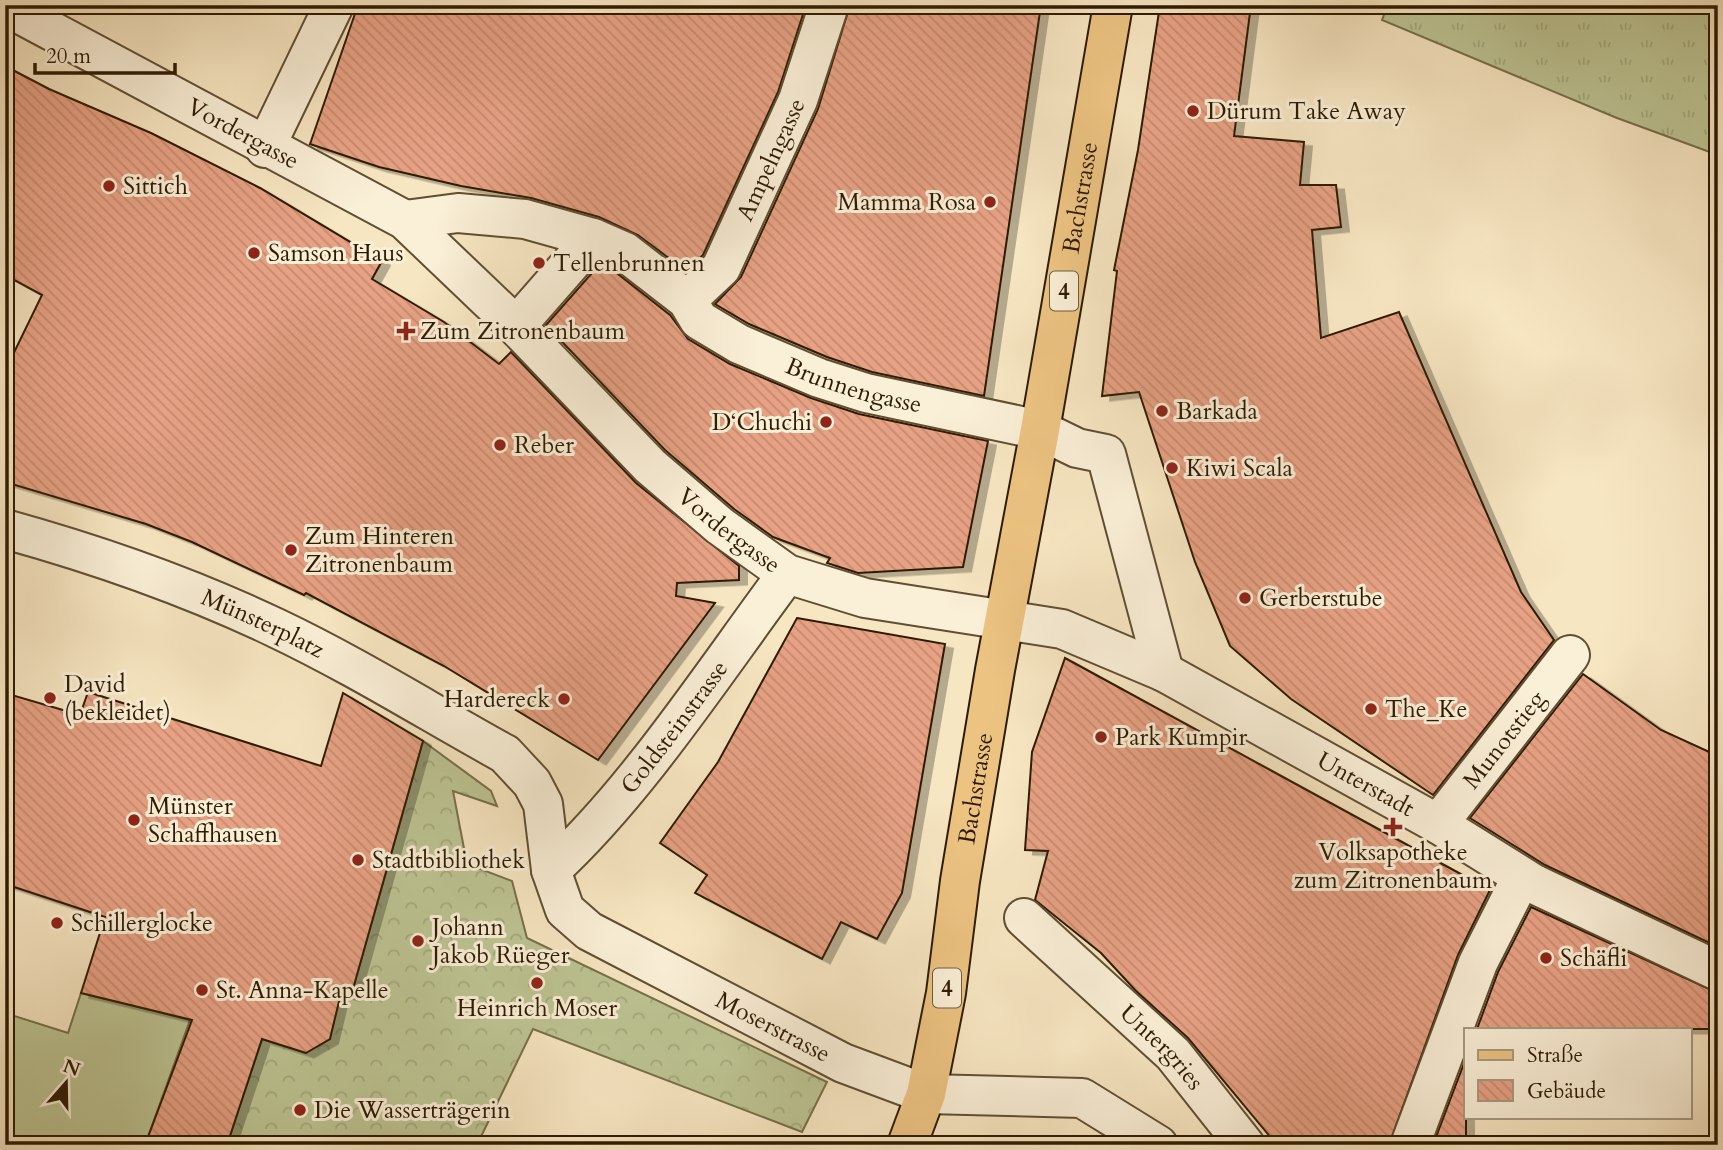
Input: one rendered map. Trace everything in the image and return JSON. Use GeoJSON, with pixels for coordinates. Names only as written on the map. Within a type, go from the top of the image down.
{"type":"FeatureCollection","features":[{"type":"Feature","properties":{"kind":"main road","name":"Bachstrasse"},"geometry":{"type":"LineString","coordinates":[[907,1145],[926,1094],[946,993],[960,881],[1041,430],[1113,5]]}},
{"type":"Feature","properties":{"kind":"street"},"geometry":{"type":"LineString","coordinates":[[265,148],[334,5]]}},
{"type":"Feature","properties":{"kind":"street","name":"Ampelngasse"},"geometry":{"type":"LineString","coordinates":[[687,300],[721,268],[798,100],[830,5]]}},
{"type":"Feature","properties":{"kind":"street","name":"Vordergasse"},"geometry":{"type":"LineString","coordinates":[[5,6],[265,148],[405,220],[516,326],[650,466],[720,526],[787,574],[865,598],[1006,619]]}},
{"type":"Feature","properties":{"kind":"street"},"geometry":{"type":"LineString","coordinates":[[405,220],[458,212],[525,219],[593,238],[625,252],[687,300]]}},
{"type":"Feature","properties":{"kind":"street"},"geometry":{"type":"LineString","coordinates":[[516,326],[593,238]]}},
{"type":"Feature","properties":{"kind":"street","name":"Brunnengasse"},"geometry":{"type":"LineString","coordinates":[[687,300],[699,320],[738,345],[819,378],[866,393],[1041,430]]}},
{"type":"Feature","properties":{"kind":"street"},"geometry":{"type":"LineString","coordinates":[[1041,430],[1077,448],[1107,454],[1164,672]]}},
{"type":"Feature","properties":{"kind":"street","name":"Münsterplatz"},"geometry":{"type":"LineString","coordinates":[[5,529],[138,569],[224,604],[279,629],[505,754]]}},
{"type":"Feature","properties":{"kind":"street","name":"Goldsteinstrasse"},"geometry":{"type":"LineString","coordinates":[[551,870],[571,852],[641,769],[787,574]]}},
{"type":"Feature","properties":{"kind":"street","name":"Unterstadt"},"geometry":{"type":"LineString","coordinates":[[1006,619],[1062,629],[1164,672],[1438,824],[1534,884],[1718,971]]}},
{"type":"Feature","properties":{"kind":"street","name":"Munotstieg"},"geometry":{"type":"LineString","coordinates":[[1438,824],[1570,655]]}},
{"type":"Feature","properties":{"kind":"street","name":"Moserstrasse"},"geometry":{"type":"LineString","coordinates":[[505,754],[532,783],[543,804],[551,870],[565,910],[589,931],[843,1063],[926,1094],[1082,1098],[1158,1145]]}},
{"type":"Feature","properties":{"kind":"street"},"geometry":{"type":"LineString","coordinates":[[1410,1145],[1478,963],[1519,882],[1534,884]]}},
{"type":"Feature","properties":{"kind":"street","name":"Untergries"},"geometry":{"type":"LineString","coordinates":[[1024,918],[1173,1054],[1245,1145]]}},
{"type":"Feature","properties":{"kind":"green space"},"geometry":{"type":"Polygon","coordinates":[[[1388,5],[1718,5],[1718,155],[1617,118],[1382,20],[1388,5]]]}},
{"type":"Feature","properties":{"kind":"green space"},"geometry":{"type":"Polygon","coordinates":[[[423,741],[491,791],[497,806],[453,791],[467,864],[512,881],[527,938],[827,1082],[802,1132],[533,1029],[477,1145],[227,1145],[262,1039],[306,1053],[321,987],[351,996],[423,741]]]}},
{"type":"Feature","properties":{"kind":"green space"},"geometry":{"type":"Polygon","coordinates":[[[81,993],[190,1020],[145,1145],[5,1145],[5,1013],[68,1033],[81,993]]]}},
{"type":"Feature","properties":{"kind":"building"},"geometry":{"type":"Polygon","coordinates":[[[358,5],[806,5],[778,92],[703,255],[686,271],[638,235],[599,217],[531,198],[461,186],[379,167],[310,144],[358,5]]]}},
{"type":"Feature","properties":{"kind":"building"},"geometry":{"type":"Polygon","coordinates":[[[850,5],[1041,5],[984,396],[872,372],[827,357],[749,324],[715,304],[741,277],[818,109],[850,5]]]}},
{"type":"Feature","properties":{"kind":"building"},"geometry":{"type":"Polygon","coordinates":[[[1160,5],[1251,5],[1234,136],[1304,142],[1300,185],[1336,185],[1341,227],[1312,230],[1321,338],[1399,312],[1521,592],[1554,640],[1433,795],[1291,699],[1230,646],[1195,562],[1139,392],[1102,396],[1117,271],[1114,270],[1138,150],[1160,5]]]}},
{"type":"Feature","properties":{"kind":"building"},"geometry":{"type":"Polygon","coordinates":[[[5,66],[49,89],[151,133],[260,188],[382,261],[372,279],[444,322],[499,364],[511,352],[636,483],[739,566],[739,580],[677,583],[676,596],[715,603],[598,760],[444,666],[306,593],[304,595],[192,542],[146,524],[5,482],[5,371],[42,295],[5,275],[5,66]]]}},
{"type":"Feature","properties":{"kind":"building"},"geometry":{"type":"Polygon","coordinates":[[[599,265],[614,271],[670,315],[688,339],[730,364],[811,398],[859,414],[988,441],[963,567],[858,573],[827,563],[830,558],[773,537],[734,509],[665,450],[546,325],[599,265]]]}},
{"type":"Feature","properties":{"kind":"building"},"geometry":{"type":"Polygon","coordinates":[[[797,618],[945,644],[902,893],[877,939],[841,922],[822,959],[695,893],[707,875],[660,843],[718,762],[797,618]]]}},
{"type":"Feature","properties":{"kind":"building"},"geometry":{"type":"Polygon","coordinates":[[[1065,658],[1490,890],[1458,955],[1389,1145],[1277,1145],[1188,1038],[1136,991],[1101,953],[1035,900],[1048,851],[1025,850],[1032,752],[1065,658]]]}},
{"type":"Feature","properties":{"kind":"building"},"geometry":{"type":"Polygon","coordinates":[[[1583,674],[1661,730],[1718,756],[1718,947],[1545,865],[1470,818],[1583,674]]]}},
{"type":"Feature","properties":{"kind":"building"},"geometry":{"type":"Polygon","coordinates":[[[88,692],[321,766],[343,693],[423,741],[351,996],[341,993],[330,1039],[306,1053],[262,1039],[227,1145],[145,1145],[192,1020],[81,993],[105,917],[5,884],[5,693],[80,715],[88,692]]]}},
{"type":"Feature","properties":{"kind":"building"},"geometry":{"type":"Polygon","coordinates":[[[1531,907],[1718,993],[1718,1029],[1477,1028],[1498,972],[1531,907]]]}},
{"type":"Feature","properties":{"kind":"building"},"geometry":{"type":"Polygon","coordinates":[[[1464,1063],[1466,1145],[1433,1145],[1464,1063]]]}},
{"type":"Feature","properties":{"kind":"place","name":"Dürum Take Away"},"geometry":{"type":"Point","coordinates":[1193,111]}},
{"type":"Feature","properties":{"kind":"place","name":"Sittich"},"geometry":{"type":"Point","coordinates":[109,186]}},
{"type":"Feature","properties":{"kind":"place","name":"Mamma Rosa"},"geometry":{"type":"Point","coordinates":[990,202]}},
{"type":"Feature","properties":{"kind":"place","name":"Samson Haus"},"geometry":{"type":"Point","coordinates":[254,253]}},
{"type":"Feature","properties":{"kind":"place","name":"Tellenbrunnen"},"geometry":{"type":"Point","coordinates":[539,263]}},
{"type":"Feature","properties":{"kind":"place","name":"Zum Zitronenbaum"},"geometry":{"type":"Point","coordinates":[406,331]}},
{"type":"Feature","properties":{"kind":"place","name":"Barkada"},"geometry":{"type":"Point","coordinates":[1162,411]}},
{"type":"Feature","properties":{"kind":"place","name":"D‘Chuchi"},"geometry":{"type":"Point","coordinates":[826,422]}},
{"type":"Feature","properties":{"kind":"place","name":"Reber"},"geometry":{"type":"Point","coordinates":[500,445]}},
{"type":"Feature","properties":{"kind":"place","name":"Kiwi Scala"},"geometry":{"type":"Point","coordinates":[1172,468]}},
{"type":"Feature","properties":{"kind":"place","name":"Zum Hinteren Zitronenbaum"},"geometry":{"type":"Point","coordinates":[291,550]}},
{"type":"Feature","properties":{"kind":"place","name":"Gerberstube"},"geometry":{"type":"Point","coordinates":[1245,598]}},
{"type":"Feature","properties":{"kind":"place","name":"David (bekleidet)"},"geometry":{"type":"Point","coordinates":[50,698]}},
{"type":"Feature","properties":{"kind":"place","name":"Hardereck"},"geometry":{"type":"Point","coordinates":[564,699]}},
{"type":"Feature","properties":{"kind":"place","name":"The_Ke"},"geometry":{"type":"Point","coordinates":[1371,709]}},
{"type":"Feature","properties":{"kind":"place","name":"Park Kumpir"},"geometry":{"type":"Point","coordinates":[1101,737]}},
{"type":"Feature","properties":{"kind":"place","name":"Münster Schaffhausen"},"geometry":{"type":"Point","coordinates":[134,820]}},
{"type":"Feature","properties":{"kind":"place","name":"Volksapotheke zum Zitronenbaum"},"geometry":{"type":"Point","coordinates":[1393,827]}},
{"type":"Feature","properties":{"kind":"place","name":"Stadtbibliothek"},"geometry":{"type":"Point","coordinates":[358,860]}},
{"type":"Feature","properties":{"kind":"place","name":"Schillerglocke"},"geometry":{"type":"Point","coordinates":[57,923]}},
{"type":"Feature","properties":{"kind":"place","name":"Johann Jakob Rüeger"},"geometry":{"type":"Point","coordinates":[418,941]}},
{"type":"Feature","properties":{"kind":"place","name":"Schäfli"},"geometry":{"type":"Point","coordinates":[1546,958]}},
{"type":"Feature","properties":{"kind":"place","name":"Heinrich Moser"},"geometry":{"type":"Point","coordinates":[537,983]}},
{"type":"Feature","properties":{"kind":"place","name":"St. Anna-Kapelle"},"geometry":{"type":"Point","coordinates":[202,990]}},
{"type":"Feature","properties":{"kind":"place","name":"Die Wasserträgerin"},"geometry":{"type":"Point","coordinates":[300,1110]}}]}
